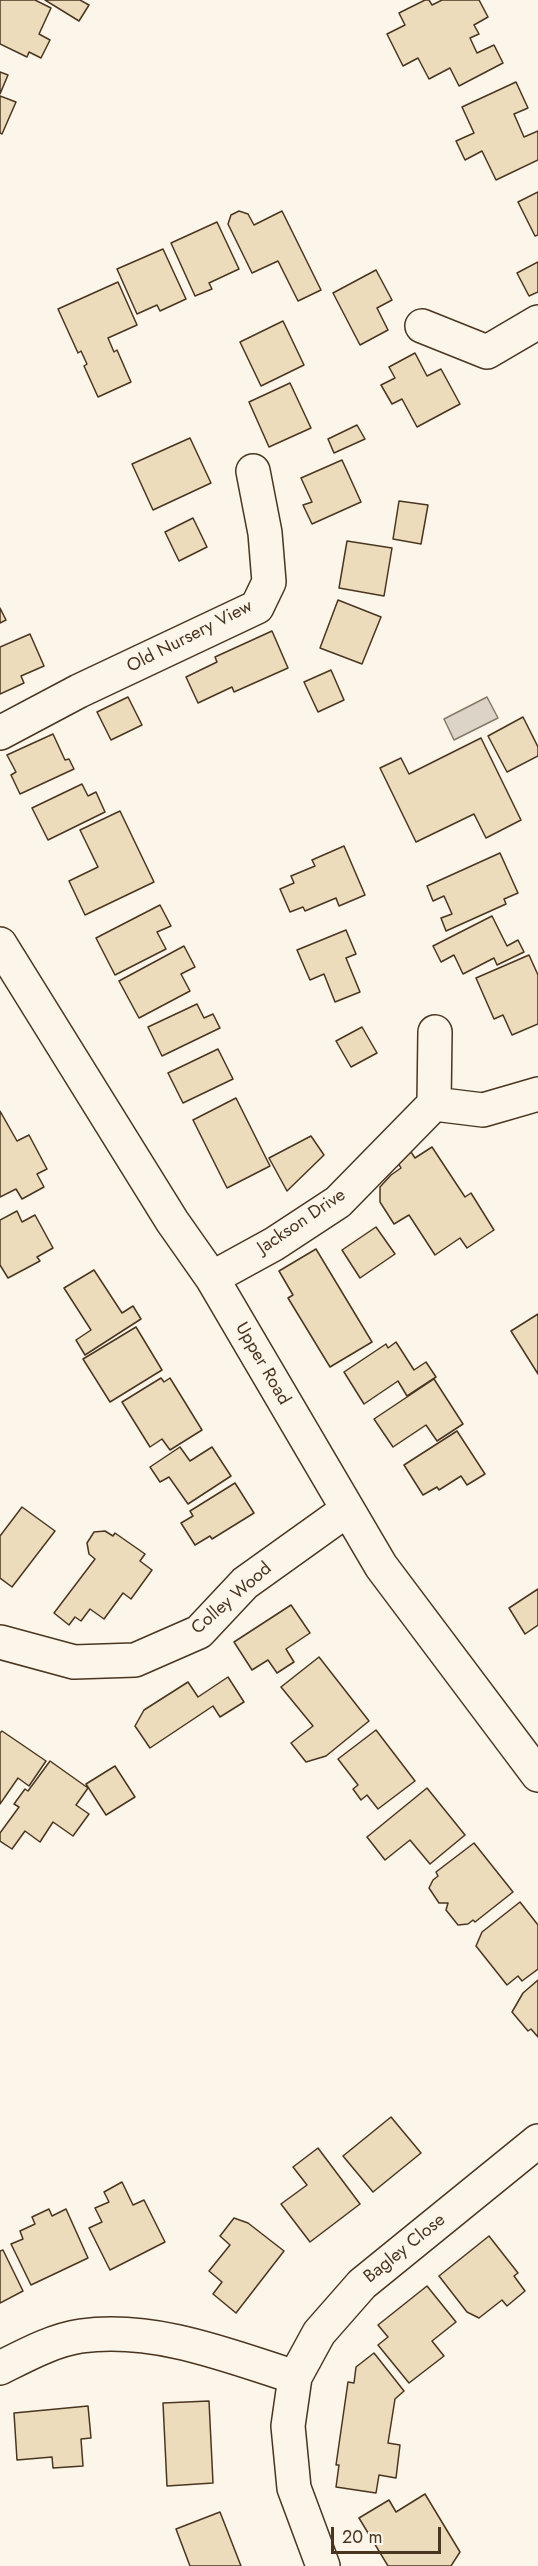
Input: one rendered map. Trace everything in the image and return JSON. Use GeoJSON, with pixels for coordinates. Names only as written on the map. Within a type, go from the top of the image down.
{"type":"FeatureCollection","features":[{"type":"Feature","properties":{"kind":"street"},"geometry":{"type":"LineString","coordinates":[[422,326],[487,352],[538,322]]}},
{"type":"Feature","properties":{"kind":"street","name":"Old Nursery View"},"geometry":{"type":"LineString","coordinates":[[0,733],[80,691],[257,607],[269,582],[265,533],[253,471]]}},
{"type":"Feature","properties":{"kind":"street","name":"Upper Road"},"geometry":{"type":"LineString","coordinates":[[0,945],[172,1221],[212,1278],[381,1566],[538,1775]]}},
{"type":"Feature","properties":{"kind":"street"},"geometry":{"type":"LineString","coordinates":[[435,1032],[434,1104],[483,1110],[538,1094]]}},
{"type":"Feature","properties":{"kind":"street","name":"Jackson Drive"},"geometry":{"type":"LineString","coordinates":[[212,1278],[274,1244],[338,1202],[434,1104]]}},
{"type":"Feature","properties":{"kind":"street","name":"Colley Wood"},"geometry":{"type":"LineString","coordinates":[[0,1642],[74,1662],[135,1660],[199,1632],[245,1583],[347,1510]]}},
{"type":"Feature","properties":{"kind":"street","name":"Bagley Close"},"geometry":{"type":"LineString","coordinates":[[323,2566],[294,2488],[288,2426],[295,2377],[320,2333],[362,2284],[538,2141]]}},
{"type":"Feature","properties":{"kind":"street"},"geometry":{"type":"LineString","coordinates":[[0,2368],[29,2353],[80,2336],[133,2335],[189,2343],[295,2377]]}},
{"type":"Feature","properties":{"kind":"shaded area"},"geometry":{"type":"Polygon","coordinates":[[[487,697],[498,718],[454,740],[444,719],[487,697]]]}},
{"type":"Feature","properties":{"kind":"building"},"geometry":{"type":"Polygon","coordinates":[[[0,0],[35,0],[51,8],[39,34],[50,40],[41,58],[29,52],[27,57],[0,44],[0,0]]]}},
{"type":"Feature","properties":{"kind":"building"},"geometry":{"type":"Polygon","coordinates":[[[45,0],[80,0],[89,5],[79,21],[45,0]]]}},
{"type":"Feature","properties":{"kind":"building"},"geometry":{"type":"Polygon","coordinates":[[[429,0],[432,5],[442,0],[479,0],[488,17],[474,25],[479,34],[470,38],[477,53],[494,45],[503,63],[459,86],[450,68],[429,79],[418,58],[403,66],[387,34],[405,25],[399,13],[429,0]]]}},
{"type":"Feature","properties":{"kind":"building"},"geometry":{"type":"Polygon","coordinates":[[[0,72],[8,75],[0,94],[0,72]]]}},
{"type":"Feature","properties":{"kind":"building"},"geometry":{"type":"Polygon","coordinates":[[[516,82],[528,108],[514,114],[524,137],[538,131],[538,160],[496,180],[482,151],[465,160],[456,141],[474,133],[462,107],[516,82]]]}},
{"type":"Feature","properties":{"kind":"building"},"geometry":{"type":"Polygon","coordinates":[[[0,96],[16,102],[2,134],[0,133],[0,96]]]}},
{"type":"Feature","properties":{"kind":"building"},"geometry":{"type":"Polygon","coordinates":[[[538,192],[538,235],[535,236],[518,202],[538,192]]]}},
{"type":"Feature","properties":{"kind":"building"},"geometry":{"type":"Polygon","coordinates":[[[239,211],[248,214],[254,225],[282,211],[321,290],[298,301],[278,261],[252,273],[228,224],[231,215],[239,211]]]}},
{"type":"Feature","properties":{"kind":"building"},"geometry":{"type":"Polygon","coordinates":[[[217,222],[239,269],[209,283],[212,289],[195,296],[171,243],[217,222]]]}},
{"type":"Feature","properties":{"kind":"building"},"geometry":{"type":"Polygon","coordinates":[[[163,249],[186,299],[160,311],[157,305],[137,314],[117,269],[163,249]]]}},
{"type":"Feature","properties":{"kind":"building"},"geometry":{"type":"Polygon","coordinates":[[[538,262],[538,292],[529,296],[517,273],[538,262]]]}},
{"type":"Feature","properties":{"kind":"building"},"geometry":{"type":"Polygon","coordinates":[[[376,270],[392,300],[377,308],[388,330],[360,345],[333,293],[376,270]]]}},
{"type":"Feature","properties":{"kind":"building"},"geometry":{"type":"Polygon","coordinates":[[[118,282],[137,325],[108,338],[114,352],[117,350],[131,382],[98,397],[84,366],[87,364],[81,351],[78,353],[58,309],[118,282]]]}},
{"type":"Feature","properties":{"kind":"building"},"geometry":{"type":"Polygon","coordinates":[[[283,321],[304,365],[261,386],[240,342],[283,321]]]}},
{"type":"Feature","properties":{"kind":"building"},"geometry":{"type":"Polygon","coordinates":[[[415,353],[427,376],[441,369],[460,404],[417,427],[402,399],[392,404],[381,385],[395,378],[389,367],[415,353]]]}},
{"type":"Feature","properties":{"kind":"building"},"geometry":{"type":"Polygon","coordinates":[[[290,383],[311,428],[269,447],[249,402],[290,383]]]}},
{"type":"Feature","properties":{"kind":"building"},"geometry":{"type":"Polygon","coordinates":[[[357,425],[365,439],[334,453],[328,439],[357,425]]]}},
{"type":"Feature","properties":{"kind":"building"},"geometry":{"type":"Polygon","coordinates":[[[190,438],[211,483],[153,510],[132,464],[190,438]]]}},
{"type":"Feature","properties":{"kind":"building"},"geometry":{"type":"Polygon","coordinates":[[[342,460],[361,502],[312,524],[303,505],[312,502],[301,478],[342,460]]]}},
{"type":"Feature","properties":{"kind":"building"},"geometry":{"type":"Polygon","coordinates":[[[399,501],[428,505],[421,544],[393,539],[399,501]]]}},
{"type":"Feature","properties":{"kind":"building"},"geometry":{"type":"Polygon","coordinates":[[[193,518],[207,547],[179,561],[165,532],[193,518]]]}},
{"type":"Feature","properties":{"kind":"building"},"geometry":{"type":"Polygon","coordinates":[[[347,541],[392,548],[384,596],[339,588],[347,541]]]}},
{"type":"Feature","properties":{"kind":"building"},"geometry":{"type":"Polygon","coordinates":[[[338,600],[381,617],[362,664],[320,648],[338,600]]]}},
{"type":"Feature","properties":{"kind":"building"},"geometry":{"type":"Polygon","coordinates":[[[0,608],[6,620],[0,623],[0,608]]]}},
{"type":"Feature","properties":{"kind":"building"},"geometry":{"type":"Polygon","coordinates":[[[272,631],[288,668],[234,692],[232,687],[198,703],[186,677],[217,662],[215,657],[272,631]]]}},
{"type":"Feature","properties":{"kind":"building"},"geometry":{"type":"Polygon","coordinates":[[[30,634],[44,666],[21,676],[24,683],[0,694],[0,647],[30,634]]]}},
{"type":"Feature","properties":{"kind":"building"},"geometry":{"type":"Polygon","coordinates":[[[331,670],[344,700],[318,712],[304,682],[331,670]]]}},
{"type":"Feature","properties":{"kind":"building"},"geometry":{"type":"Polygon","coordinates":[[[128,697],[142,725],[111,740],[97,712],[128,697]]]}},
{"type":"Feature","properties":{"kind":"building"},"geometry":{"type":"Polygon","coordinates":[[[523,717],[538,747],[538,756],[507,772],[488,736],[523,717]]]}},
{"type":"Feature","properties":{"kind":"building"},"geometry":{"type":"Polygon","coordinates":[[[53,734],[65,760],[69,759],[74,769],[20,794],[11,775],[16,772],[7,755],[53,734]]]}},
{"type":"Feature","properties":{"kind":"building"},"geometry":{"type":"Polygon","coordinates":[[[481,738],[521,820],[486,838],[474,814],[416,842],[380,768],[401,758],[409,774],[481,738]]]}},
{"type":"Feature","properties":{"kind":"building"},"geometry":{"type":"Polygon","coordinates":[[[82,784],[88,796],[96,792],[105,812],[48,840],[32,808],[82,784]]]}},
{"type":"Feature","properties":{"kind":"building"},"geometry":{"type":"Polygon","coordinates":[[[120,811],[154,882],[85,915],[69,881],[98,867],[80,830],[120,811]]]}},
{"type":"Feature","properties":{"kind":"building"},"geometry":{"type":"Polygon","coordinates":[[[344,846],[365,895],[339,906],[336,898],[305,911],[303,907],[290,912],[280,889],[294,883],[291,876],[315,866],[312,860],[344,846]]]}},
{"type":"Feature","properties":{"kind":"building"},"geometry":{"type":"Polygon","coordinates":[[[500,853],[518,893],[504,899],[506,904],[446,931],[441,918],[452,914],[444,896],[433,901],[427,886],[500,853]]]}},
{"type":"Feature","properties":{"kind":"building"},"geometry":{"type":"Polygon","coordinates":[[[160,905],[171,926],[157,932],[166,949],[115,975],[96,938],[160,905]]]}},
{"type":"Feature","properties":{"kind":"building"},"geometry":{"type":"Polygon","coordinates":[[[492,916],[507,946],[518,940],[524,952],[497,965],[494,958],[463,974],[454,955],[441,962],[433,946],[492,916]]]}},
{"type":"Feature","properties":{"kind":"building"},"geometry":{"type":"Polygon","coordinates":[[[346,930],[356,954],[346,958],[360,992],[335,1002],[324,974],[310,980],[297,950],[346,930]]]}},
{"type":"Feature","properties":{"kind":"building"},"geometry":{"type":"Polygon","coordinates":[[[184,946],[195,967],[181,974],[190,991],[139,1018],[119,981],[184,946]]]}},
{"type":"Feature","properties":{"kind":"building"},"geometry":{"type":"Polygon","coordinates":[[[529,955],[538,975],[538,1024],[512,1035],[503,1015],[494,1019],[476,978],[529,955]]]}},
{"type":"Feature","properties":{"kind":"building"},"geometry":{"type":"Polygon","coordinates":[[[197,1004],[204,1018],[213,1014],[220,1028],[162,1056],[148,1027],[197,1004]]]}},
{"type":"Feature","properties":{"kind":"building"},"geometry":{"type":"Polygon","coordinates":[[[362,1027],[377,1053],[351,1067],[336,1041],[362,1027]]]}},
{"type":"Feature","properties":{"kind":"building"},"geometry":{"type":"Polygon","coordinates":[[[218,1049],[233,1079],[183,1103],[168,1073],[218,1049]]]}},
{"type":"Feature","properties":{"kind":"building"},"geometry":{"type":"Polygon","coordinates":[[[236,1098],[270,1166],[227,1188],[193,1120],[236,1098]]]}},
{"type":"Feature","properties":{"kind":"building"},"geometry":{"type":"Polygon","coordinates":[[[0,1111],[17,1141],[29,1135],[47,1169],[37,1174],[44,1187],[22,1199],[16,1189],[0,1197],[0,1111]]]}},
{"type":"Feature","properties":{"kind":"building"},"geometry":{"type":"Polygon","coordinates":[[[311,1136],[324,1155],[287,1191],[269,1158],[311,1136]]]}},
{"type":"Feature","properties":{"kind":"building"},"geometry":{"type":"Polygon","coordinates":[[[432,1147],[465,1197],[471,1193],[494,1230],[467,1248],[460,1238],[435,1255],[409,1215],[394,1224],[380,1202],[380,1187],[401,1168],[397,1161],[411,1152],[415,1158],[432,1147]]]}},
{"type":"Feature","properties":{"kind":"building"},"geometry":{"type":"Polygon","coordinates":[[[17,1211],[22,1222],[35,1215],[53,1248],[37,1257],[40,1261],[8,1278],[0,1265],[0,1220],[17,1211]]]}},
{"type":"Feature","properties":{"kind":"building"},"geometry":{"type":"Polygon","coordinates":[[[376,1227],[395,1254],[360,1278],[342,1250],[376,1227]]]}},
{"type":"Feature","properties":{"kind":"building"},"geometry":{"type":"Polygon","coordinates":[[[316,1249],[372,1342],[330,1367],[288,1298],[293,1295],[279,1271],[316,1249]]]}},
{"type":"Feature","properties":{"kind":"building"},"geometry":{"type":"Polygon","coordinates":[[[94,1270],[122,1313],[133,1306],[141,1319],[85,1355],[76,1340],[91,1330],[64,1288],[94,1270]]]}},
{"type":"Feature","properties":{"kind":"building"},"geometry":{"type":"Polygon","coordinates":[[[538,1314],[538,1374],[511,1331],[538,1314]]]}},
{"type":"Feature","properties":{"kind":"building"},"geometry":{"type":"Polygon","coordinates":[[[136,1327],[162,1370],[110,1402],[83,1359],[136,1327]]]}},
{"type":"Feature","properties":{"kind":"building"},"geometry":{"type":"Polygon","coordinates":[[[396,1342],[414,1370],[426,1362],[436,1377],[407,1396],[398,1381],[364,1404],[344,1372],[386,1344],[388,1348],[396,1342]]]}},
{"type":"Feature","properties":{"kind":"building"},"geometry":{"type":"Polygon","coordinates":[[[161,1378],[164,1382],[170,1378],[202,1430],[170,1450],[162,1439],[150,1447],[122,1402],[161,1378]]]}},
{"type":"Feature","properties":{"kind":"building"},"geometry":{"type":"Polygon","coordinates":[[[434,1379],[463,1424],[437,1441],[426,1425],[393,1447],[374,1419],[434,1379]]]}},
{"type":"Feature","properties":{"kind":"building"},"geometry":{"type":"Polygon","coordinates":[[[457,1431],[485,1474],[467,1485],[461,1476],[439,1490],[437,1487],[423,1495],[404,1465],[457,1431]]]}},
{"type":"Feature","properties":{"kind":"building"},"geometry":{"type":"Polygon","coordinates":[[[180,1447],[190,1461],[212,1447],[231,1476],[188,1504],[169,1477],[160,1482],[150,1467],[180,1447]]]}},
{"type":"Feature","properties":{"kind":"building"},"geometry":{"type":"Polygon","coordinates":[[[235,1483],[254,1513],[212,1539],[210,1536],[195,1545],[181,1523],[193,1516],[190,1511],[235,1483]]]}},
{"type":"Feature","properties":{"kind":"building"},"geometry":{"type":"Polygon","coordinates":[[[22,1507],[55,1531],[12,1587],[0,1578],[0,1536],[22,1507]]]}},
{"type":"Feature","properties":{"kind":"building"},"geometry":{"type":"Polygon","coordinates":[[[105,1531],[113,1536],[115,1533],[145,1554],[140,1561],[152,1570],[131,1599],[123,1593],[104,1619],[90,1609],[81,1621],[75,1617],[69,1625],[54,1613],[95,1559],[89,1554],[87,1543],[94,1532],[105,1531]]]}},
{"type":"Feature","properties":{"kind":"building"},"geometry":{"type":"Polygon","coordinates":[[[538,1589],[538,1625],[525,1634],[509,1608],[538,1589]]]}},
{"type":"Feature","properties":{"kind":"building"},"geometry":{"type":"Polygon","coordinates":[[[291,1605],[310,1633],[286,1649],[294,1662],[277,1673],[268,1660],[252,1670],[234,1642],[291,1605]]]}},
{"type":"Feature","properties":{"kind":"building"},"geometry":{"type":"Polygon","coordinates":[[[319,1657],[369,1721],[326,1756],[306,1762],[291,1743],[313,1726],[281,1687],[319,1657]]]}},
{"type":"Feature","properties":{"kind":"building"},"geometry":{"type":"Polygon","coordinates":[[[228,1677],[244,1702],[220,1717],[213,1706],[150,1748],[135,1726],[144,1710],[188,1682],[198,1697],[228,1677]]]}},
{"type":"Feature","properties":{"kind":"building"},"geometry":{"type":"Polygon","coordinates":[[[376,1730],[415,1781],[378,1809],[367,1795],[361,1800],[353,1789],[358,1785],[338,1759],[376,1730]]]}},
{"type":"Feature","properties":{"kind":"building"},"geometry":{"type":"Polygon","coordinates":[[[2,1731],[46,1761],[29,1786],[18,1778],[0,1804],[0,1733],[2,1731]]]}},
{"type":"Feature","properties":{"kind":"building"},"geometry":{"type":"Polygon","coordinates":[[[50,1761],[88,1788],[76,1805],[89,1814],[73,1836],[53,1822],[40,1842],[25,1831],[12,1849],[0,1841],[0,1833],[19,1807],[14,1804],[25,1789],[28,1791],[50,1761]]]}},
{"type":"Feature","properties":{"kind":"building"},"geometry":{"type":"Polygon","coordinates":[[[115,1766],[135,1797],[106,1815],[86,1784],[115,1766]]]}},
{"type":"Feature","properties":{"kind":"building"},"geometry":{"type":"Polygon","coordinates":[[[427,1788],[465,1835],[430,1864],[410,1840],[385,1860],[367,1837],[427,1788]]]}},
{"type":"Feature","properties":{"kind":"building"},"geometry":{"type":"Polygon","coordinates":[[[474,1843],[513,1892],[475,1922],[473,1920],[468,1924],[458,1925],[446,1910],[448,1903],[439,1903],[429,1888],[438,1876],[436,1872],[474,1843]]]}},
{"type":"Feature","properties":{"kind":"building"},"geometry":{"type":"Polygon","coordinates":[[[520,1902],[538,1925],[538,1969],[522,1981],[518,1976],[507,1985],[476,1946],[482,1932],[520,1902]]]}},
{"type":"Feature","properties":{"kind":"building"},"geometry":{"type":"Polygon","coordinates":[[[538,1980],[538,2037],[531,2029],[528,2031],[512,2012],[523,1993],[538,1980]]]}},
{"type":"Feature","properties":{"kind":"building"},"geometry":{"type":"Polygon","coordinates":[[[391,2117],[421,2153],[373,2192],[343,2156],[391,2117]]]}},
{"type":"Feature","properties":{"kind":"building"},"geometry":{"type":"Polygon","coordinates":[[[318,2148],[360,2204],[310,2242],[281,2204],[307,2185],[293,2167],[318,2148]]]}},
{"type":"Feature","properties":{"kind":"building"},"geometry":{"type":"Polygon","coordinates":[[[122,2182],[133,2205],[144,2200],[165,2242],[110,2270],[89,2228],[102,2222],[95,2208],[109,2202],[104,2192],[122,2182]]]}},
{"type":"Feature","properties":{"kind":"building"},"geometry":{"type":"Polygon","coordinates":[[[49,2209],[52,2216],[66,2209],[88,2258],[31,2285],[11,2244],[23,2239],[20,2231],[35,2224],[32,2217],[49,2209]]]}},
{"type":"Feature","properties":{"kind":"building"},"geometry":{"type":"Polygon","coordinates":[[[234,2218],[248,2223],[284,2251],[236,2313],[213,2294],[222,2282],[209,2271],[230,2245],[220,2236],[234,2218]]]}},
{"type":"Feature","properties":{"kind":"building"},"geometry":{"type":"Polygon","coordinates":[[[489,2236],[518,2273],[514,2276],[525,2291],[507,2306],[502,2300],[479,2318],[467,2312],[439,2276],[489,2236]]]}},
{"type":"Feature","properties":{"kind":"building"},"geometry":{"type":"Polygon","coordinates":[[[3,2250],[23,2291],[0,2303],[0,2251],[3,2250]]]}},
{"type":"Feature","properties":{"kind":"building"},"geometry":{"type":"Polygon","coordinates":[[[427,2286],[456,2322],[432,2341],[444,2356],[409,2383],[378,2345],[388,2337],[378,2325],[427,2286]]]}},
{"type":"Feature","properties":{"kind":"building"},"geometry":{"type":"Polygon","coordinates":[[[374,2353],[404,2391],[395,2399],[388,2443],[400,2445],[396,2478],[379,2475],[376,2493],[336,2487],[339,2465],[336,2465],[348,2382],[354,2383],[356,2367],[374,2353]]]}},
{"type":"Feature","properties":{"kind":"building"},"geometry":{"type":"Polygon","coordinates":[[[209,2401],[213,2483],[167,2486],[163,2403],[209,2401]]]}},
{"type":"Feature","properties":{"kind":"building"},"geometry":{"type":"Polygon","coordinates":[[[88,2406],[91,2438],[81,2439],[83,2466],[53,2468],[52,2457],[17,2460],[14,2413],[88,2406]]]}},
{"type":"Feature","properties":{"kind":"building"},"geometry":{"type":"Polygon","coordinates":[[[425,2494],[460,2552],[451,2566],[388,2566],[359,2518],[389,2500],[396,2512],[425,2494]]]}},
{"type":"Feature","properties":{"kind":"building"},"geometry":{"type":"Polygon","coordinates":[[[220,2512],[241,2566],[190,2566],[176,2529],[220,2512]]]}}]}
